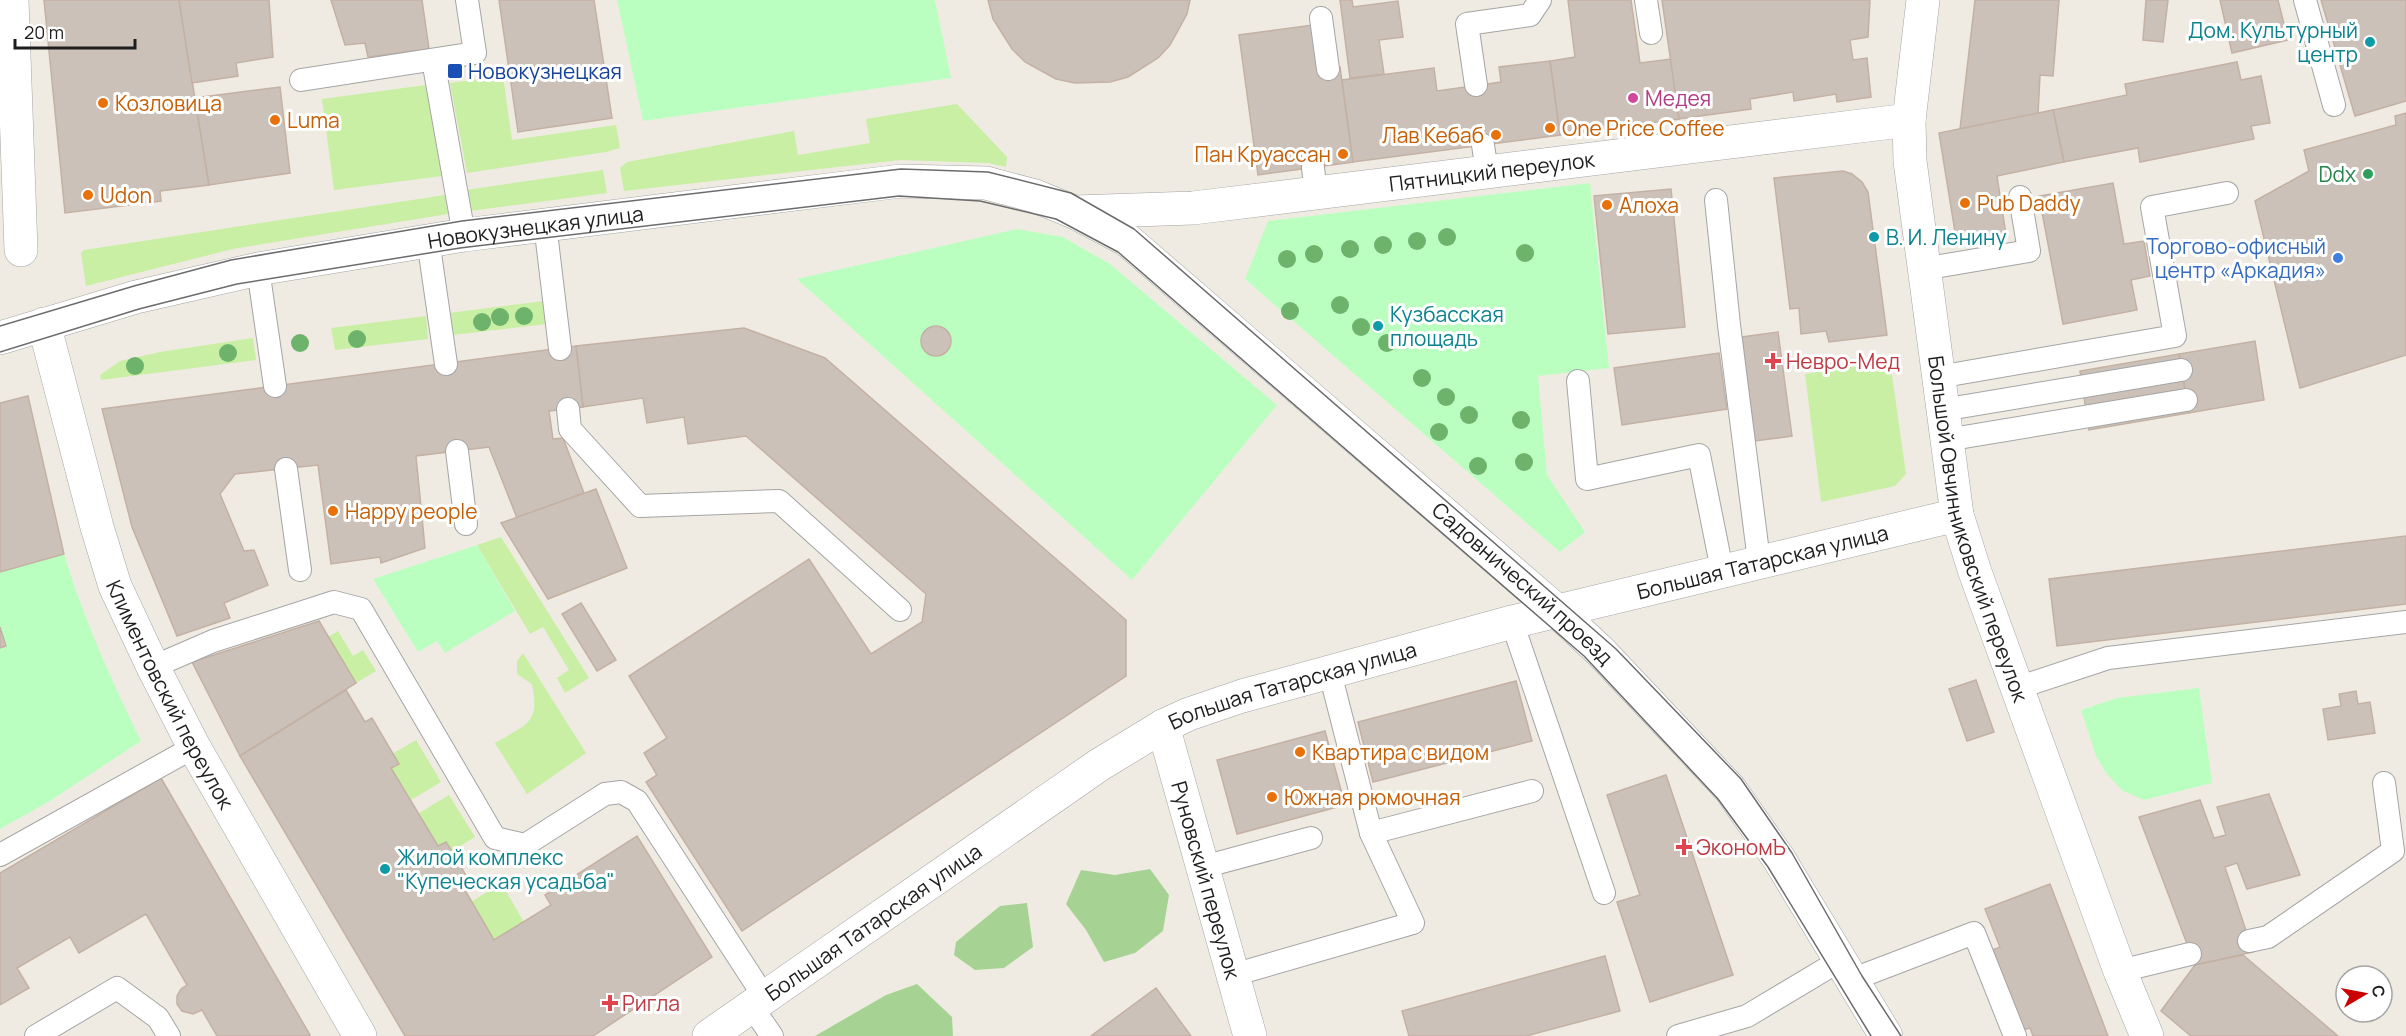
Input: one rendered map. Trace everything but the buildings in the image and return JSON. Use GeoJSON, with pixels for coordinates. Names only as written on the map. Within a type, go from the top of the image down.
{"type":"FeatureCollection","features":[{"type":"Feature","properties":{"kind":"street"},"geometry":{"type":"LineString","coordinates":[[12,0],[21,250]]}},
{"type":"Feature","properties":{"kind":"street","name":"Большой Овчинниковский переулок"},"geometry":{"type":"LineString","coordinates":[[1923,0],[1909,120],[1910,161],[1957,515],[2120,971],[2147,1036]]}},
{"type":"Feature","properties":{"kind":"street","name":"Пятницкий переулок"},"geometry":{"type":"LineString","coordinates":[[1074,212],[1193,208],[1315,180],[1485,158],[1909,120]]}},
{"type":"Feature","properties":{"kind":"street","name":"Новокузнецкая улица"},"geometry":{"type":"LineString","coordinates":[[0,338],[136,297],[258,269],[464,235],[901,181],[986,183],[1035,196],[1074,212]]}},
{"type":"Feature","properties":{"kind":"street","name":"Садовнический проезд"},"geometry":{"type":"LineString","coordinates":[[1074,212],[1127,240],[1557,611],[1601,652],[1730,789],[1779,859],[1886,1036]]}},
{"type":"Feature","properties":{"kind":"street","name":"Климентовский переулок"},"geometry":{"type":"LineString","coordinates":[[44,324],[97,527],[115,586],[194,747],[360,1036]]}},
{"type":"Feature","properties":{"kind":"street","name":"Большая Татарская улица"},"geometry":{"type":"LineString","coordinates":[[709,1036],[1099,765],[1163,726],[1213,705],[1512,622],[1957,515]]}},
{"type":"Feature","properties":{"kind":"street","name":"Руновский переулок"},"geometry":{"type":"LineString","coordinates":[[1163,726],[1250,1036]]}},
{"type":"Feature","properties":{"kind":"lane"},"geometry":{"type":"LineString","coordinates":[[301,80],[475,53],[467,0]]}},
{"type":"Feature","properties":{"kind":"lane"},"geometry":{"type":"LineString","coordinates":[[1476,85],[1467,24],[1530,15],[1540,0]]}},
{"type":"Feature","properties":{"kind":"lane"},"geometry":{"type":"LineString","coordinates":[[1646,0],[1651,33]]}},
{"type":"Feature","properties":{"kind":"lane"},"geometry":{"type":"LineString","coordinates":[[2305,0],[2334,105]]}},
{"type":"Feature","properties":{"kind":"lane"},"geometry":{"type":"LineString","coordinates":[[1321,18],[1328,69]]}},
{"type":"Feature","properties":{"kind":"lane"},"geometry":{"type":"LineString","coordinates":[[433,60],[464,235]]}},
{"type":"Feature","properties":{"kind":"lane"},"geometry":{"type":"LineString","coordinates":[[1938,377],[2175,336],[2152,207],[2226,193]]}},
{"type":"Feature","properties":{"kind":"lane"},"geometry":{"type":"LineString","coordinates":[[1923,269],[2029,251],[2020,197]]}},
{"type":"Feature","properties":{"kind":"lane"},"geometry":{"type":"LineString","coordinates":[[1716,200],[1760,561]]}},
{"type":"Feature","properties":{"kind":"lane"},"geometry":{"type":"LineString","coordinates":[[545,224],[560,349]]}},
{"type":"Feature","properties":{"kind":"lane"},"geometry":{"type":"LineString","coordinates":[[429,240],[446,364]]}},
{"type":"Feature","properties":{"kind":"lane"},"geometry":{"type":"LineString","coordinates":[[258,269],[275,387]]}},
{"type":"Feature","properties":{"kind":"lane"},"geometry":{"type":"LineString","coordinates":[[1944,425],[2181,370]]}},
{"type":"Feature","properties":{"kind":"lane"},"geometry":{"type":"LineString","coordinates":[[1578,381],[1587,479],[1699,455],[1722,570]]}},
{"type":"Feature","properties":{"kind":"lane"},"geometry":{"type":"LineString","coordinates":[[1944,425],[2186,400]]}},
{"type":"Feature","properties":{"kind":"lane"},"geometry":{"type":"LineString","coordinates":[[568,409],[570,429],[640,506],[779,501],[900,610]]}},
{"type":"Feature","properties":{"kind":"lane"},"geometry":{"type":"LineString","coordinates":[[457,451],[466,524]]}},
{"type":"Feature","properties":{"kind":"lane"},"geometry":{"type":"LineString","coordinates":[[286,469],[300,570]]}},
{"type":"Feature","properties":{"kind":"lane"},"geometry":{"type":"LineString","coordinates":[[153,667],[213,641],[334,602],[361,609],[495,838],[525,845],[605,794],[621,792],[637,801],[759,1003],[772,1036]]}},
{"type":"Feature","properties":{"kind":"lane"},"geometry":{"type":"LineString","coordinates":[[1512,622],[1604,892]]}},
{"type":"Feature","properties":{"kind":"lane"},"geometry":{"type":"LineString","coordinates":[[2017,688],[2108,658],[2406,622]]}},
{"type":"Feature","properties":{"kind":"lane"},"geometry":{"type":"LineString","coordinates":[[1233,975],[1413,923],[1371,833],[1330,673]]}},
{"type":"Feature","properties":{"kind":"lane"},"geometry":{"type":"LineString","coordinates":[[0,855],[194,747]]}},
{"type":"Feature","properties":{"kind":"lane"},"geometry":{"type":"LineString","coordinates":[[2249,941],[2268,937],[2393,851],[2384,783]]}},
{"type":"Feature","properties":{"kind":"lane"},"geometry":{"type":"LineString","coordinates":[[1371,833],[1532,791]]}},
{"type":"Feature","properties":{"kind":"lane"},"geometry":{"type":"LineString","coordinates":[[1203,867],[1311,838]]}},
{"type":"Feature","properties":{"kind":"lane"},"geometry":{"type":"LineString","coordinates":[[1678,1036],[1747,1016],[1845,970],[1974,933],[2015,1036]]}},
{"type":"Feature","properties":{"kind":"lane"},"geometry":{"type":"LineString","coordinates":[[2120,971],[2190,954]]}},
{"type":"Feature","properties":{"kind":"lane"},"geometry":{"type":"LineString","coordinates":[[36,1036],[117,988],[158,1018],[170,1036]]}},
{"type":"Feature","properties":{"kind":"green space"},"geometry":{"type":"Polygon","coordinates":[[[617,0],[935,0],[951,78],[643,121],[617,0]]]}},
{"type":"Feature","properties":{"kind":"green space"},"geometry":{"type":"Polygon","coordinates":[[[503,76],[512,140],[616,125],[620,148],[467,173],[450,83],[503,76]]]}},
{"type":"Feature","properties":{"kind":"green space"},"geometry":{"type":"Polygon","coordinates":[[[426,85],[442,176],[334,190],[322,99],[426,85]]]}},
{"type":"Feature","properties":{"kind":"green space"},"geometry":{"type":"Polygon","coordinates":[[[957,104],[1007,157],[1006,167],[988,163],[900,160],[624,191],[620,168],[627,162],[794,131],[798,155],[870,143],[866,119],[957,104]]]}},
{"type":"Feature","properties":{"kind":"green space"},"geometry":{"type":"Polygon","coordinates":[[[603,170],[607,193],[469,211],[466,190],[603,170]]]}},
{"type":"Feature","properties":{"kind":"green space"},"geometry":{"type":"Polygon","coordinates":[[[1590,183],[1609,368],[1538,376],[1547,475],[1585,532],[1560,552],[1245,279],[1268,221],[1590,183]]]}},
{"type":"Feature","properties":{"kind":"green space"},"geometry":{"type":"Polygon","coordinates":[[[445,195],[448,214],[233,249],[86,286],[81,253],[84,250],[445,195]]]}},
{"type":"Feature","properties":{"kind":"green space"},"geometry":{"type":"Polygon","coordinates":[[[1017,229],[1063,237],[1110,264],[1277,405],[1132,580],[797,279],[1017,229]]]}},
{"type":"Feature","properties":{"kind":"green space"},"geometry":{"type":"Polygon","coordinates":[[[544,301],[546,324],[453,335],[449,313],[544,301]]]}},
{"type":"Feature","properties":{"kind":"green space"},"geometry":{"type":"Polygon","coordinates":[[[426,316],[428,339],[335,350],[331,328],[426,316]]]}},
{"type":"Feature","properties":{"kind":"green space"},"geometry":{"type":"Polygon","coordinates":[[[253,338],[256,360],[101,380],[100,375],[120,361],[160,352],[253,338]]]}},
{"type":"Feature","properties":{"kind":"green space"},"geometry":{"type":"Polygon","coordinates":[[[1890,361],[1906,474],[1895,486],[1821,502],[1805,374],[1890,361]]]}},
{"type":"Feature","properties":{"kind":"green space"},"geometry":{"type":"Polygon","coordinates":[[[501,537],[589,678],[565,693],[557,678],[569,670],[543,627],[530,634],[477,545],[501,537]]]}},
{"type":"Feature","properties":{"kind":"green space"},"geometry":{"type":"Polygon","coordinates":[[[477,545],[515,611],[445,653],[437,641],[418,652],[373,579],[477,545]]]}},
{"type":"Feature","properties":{"kind":"green space"},"geometry":{"type":"Polygon","coordinates":[[[64,554],[99,649],[141,741],[50,801],[0,829],[0,572],[64,554]]]}},
{"type":"Feature","properties":{"kind":"green space"},"geometry":{"type":"Polygon","coordinates":[[[338,631],[353,656],[363,650],[376,671],[356,683],[328,637],[338,631]]]}},
{"type":"Feature","properties":{"kind":"green space"},"geometry":{"type":"Polygon","coordinates":[[[523,653],[586,753],[527,794],[495,743],[523,727],[532,715],[534,697],[532,684],[517,674],[517,661],[523,653]]]}},
{"type":"Feature","properties":{"kind":"green space"},"geometry":{"type":"Polygon","coordinates":[[[2199,688],[2212,783],[2144,800],[2123,791],[2106,773],[2096,756],[2081,710],[2117,698],[2199,688]]]}},
{"type":"Feature","properties":{"kind":"green space"},"geometry":{"type":"Polygon","coordinates":[[[416,740],[441,782],[411,800],[391,768],[399,764],[392,754],[416,740]]]}},
{"type":"Feature","properties":{"kind":"green space"},"geometry":{"type":"Polygon","coordinates":[[[449,795],[475,837],[452,851],[446,842],[438,846],[419,813],[449,795]]]}},
{"type":"Feature","properties":{"kind":"green space"},"geometry":{"type":"Polygon","coordinates":[[[1150,869],[1169,895],[1163,931],[1135,953],[1104,962],[1086,930],[1066,904],[1081,870],[1115,875],[1150,869]]]}},
{"type":"Feature","properties":{"kind":"green space"},"geometry":{"type":"Polygon","coordinates":[[[501,883],[524,922],[494,940],[471,902],[501,883]]]}},
{"type":"Feature","properties":{"kind":"green space"},"geometry":{"type":"Polygon","coordinates":[[[1027,903],[1033,947],[1004,968],[975,970],[954,955],[956,942],[1000,906],[1027,903]]]}},
{"type":"Feature","properties":{"kind":"green space"},"geometry":{"type":"Polygon","coordinates":[[[917,984],[952,1017],[953,1036],[815,1036],[886,995],[917,984]]]}},
{"type":"Feature","properties":{"kind":"tram line"},"geometry":{"type":"LineString","coordinates":[[0,326],[231,260],[462,221],[901,169],[988,172],[1071,193],[1134,229],[1616,649],[1741,779],[1792,853],[1862,976],[1901,1036]]}},
{"type":"Feature","properties":{"kind":"tram line"},"geometry":{"type":"LineString","coordinates":[[0,352],[139,309],[237,284],[460,248],[899,196],[980,201],[1056,219],[1118,252],[1584,656],[1718,799],[1768,867],[1871,1036]]}},
{"type":"Feature","properties":{"kind":"place","name":"Дом. Культурный центр"},"geometry":{"type":"Point","coordinates":[2370,42]}},
{"type":"Feature","properties":{"kind":"place","name":"Новокузнецкая"},"geometry":{"type":"Point","coordinates":[455,71]}},
{"type":"Feature","properties":{"kind":"place","name":"Медея"},"geometry":{"type":"Point","coordinates":[1633,98]}},
{"type":"Feature","properties":{"kind":"place","name":"Козловица"},"geometry":{"type":"Point","coordinates":[103,103]}},
{"type":"Feature","properties":{"kind":"place","name":"Luma"},"geometry":{"type":"Point","coordinates":[275,120]}},
{"type":"Feature","properties":{"kind":"place","name":"One Price Coffee"},"geometry":{"type":"Point","coordinates":[1550,128]}},
{"type":"Feature","properties":{"kind":"place","name":"Лав Кебаб"},"geometry":{"type":"Point","coordinates":[1496,135]}},
{"type":"Feature","properties":{"kind":"place","name":"Пан Круассан"},"geometry":{"type":"Point","coordinates":[1343,154]}},
{"type":"Feature","properties":{"kind":"place","name":"Ddx"},"geometry":{"type":"Point","coordinates":[2368,174]}},
{"type":"Feature","properties":{"kind":"place","name":"Udon"},"geometry":{"type":"Point","coordinates":[88,195]}},
{"type":"Feature","properties":{"kind":"place","name":"Pub Daddy"},"geometry":{"type":"Point","coordinates":[1965,203]}},
{"type":"Feature","properties":{"kind":"place","name":"Алоха"},"geometry":{"type":"Point","coordinates":[1607,205]}},
{"type":"Feature","properties":{"kind":"place","name":"В. И. Ленину"},"geometry":{"type":"Point","coordinates":[1874,237]}},
{"type":"Feature","properties":{"kind":"place","name":"Торгово-офисный центр «Аркадия»"},"geometry":{"type":"Point","coordinates":[2338,258]}},
{"type":"Feature","properties":{"kind":"place","name":"Кузбасская площадь"},"geometry":{"type":"Point","coordinates":[1378,326]}},
{"type":"Feature","properties":{"kind":"place","name":"Невро-Мед"},"geometry":{"type":"Point","coordinates":[1773,361]}},
{"type":"Feature","properties":{"kind":"place","name":"Happy people"},"geometry":{"type":"Point","coordinates":[333,511]}},
{"type":"Feature","properties":{"kind":"place","name":"Квартира с видом"},"geometry":{"type":"Point","coordinates":[1300,752]}},
{"type":"Feature","properties":{"kind":"place","name":"Южная рюмочная"},"geometry":{"type":"Point","coordinates":[1272,797]}},
{"type":"Feature","properties":{"kind":"place","name":"ЭкономЪ"},"geometry":{"type":"Point","coordinates":[1684,847]}},
{"type":"Feature","properties":{"kind":"place","name":"Жилой комплекс \"Купеческая усадьба\""},"geometry":{"type":"Point","coordinates":[385,869]}},
{"type":"Feature","properties":{"kind":"place","name":"Ригла"},"geometry":{"type":"Point","coordinates":[610,1003]}}]}
